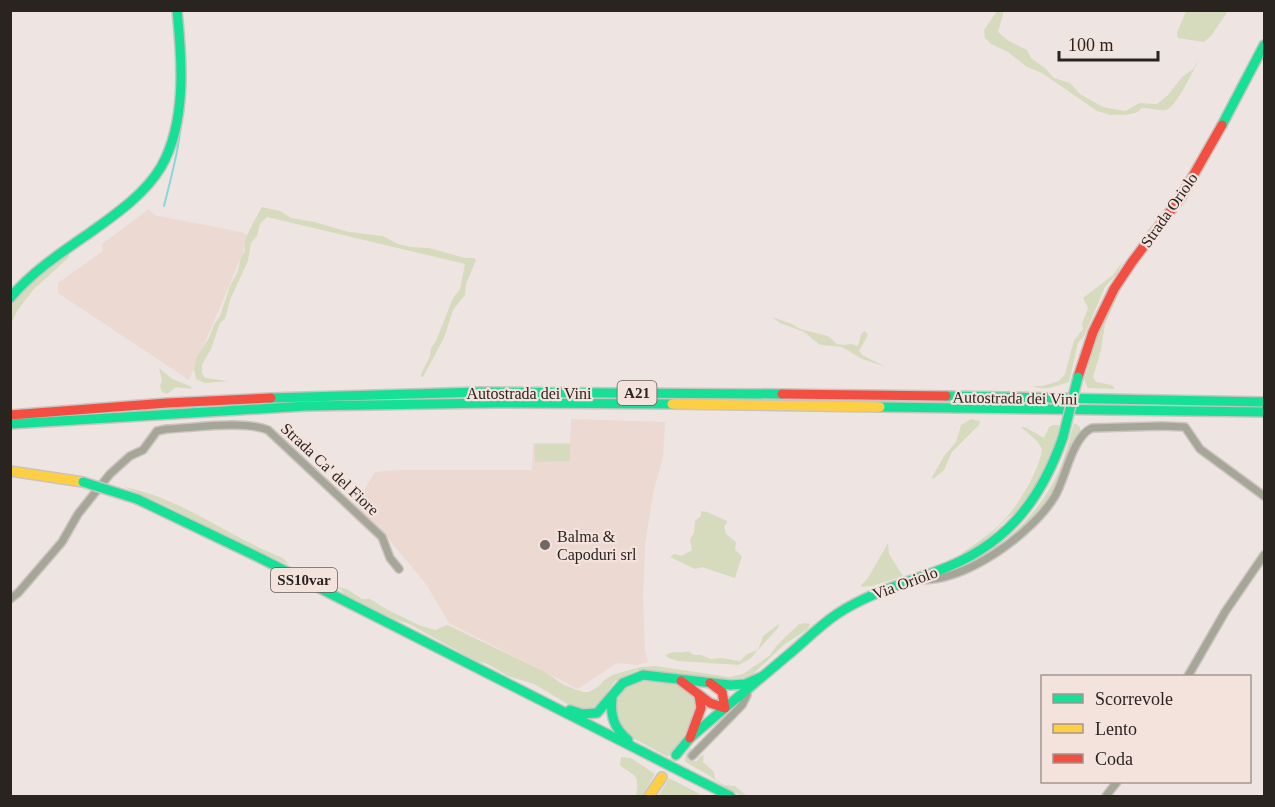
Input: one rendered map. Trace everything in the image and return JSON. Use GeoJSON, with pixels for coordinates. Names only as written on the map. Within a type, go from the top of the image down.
{"type":"FeatureCollection","features":[{"type":"Feature","properties":{"kind":"main road"},"geometry":{"type":"LineString","coordinates":[[10,298],[34,272],[134,198],[162,166],[173,133],[178,103],[177,10]]}},
{"type":"Feature","properties":{"kind":"main road","name":"Strada Oriolo"},"geometry":{"type":"LineString","coordinates":[[1078,377],[1090,336],[1111,294],[1133,260],[1158,230],[1182,195],[1264,45]]}},
{"type":"Feature","properties":{"kind":"main road","name":"Via Oriolo"},"geometry":{"type":"LineString","coordinates":[[676,755],[690,738],[834,615],[868,595],[962,561],[986,547],[1012,527],[1030,507],[1057,460],[1078,377]]}},
{"type":"Feature","properties":{"kind":"main road","name":"Autostrada dei Vini"},"geometry":{"type":"LineString","coordinates":[[10,415],[93,407],[397,393],[692,393],[1264,402]]}},
{"type":"Feature","properties":{"kind":"main road","name":"Autostrada dei Vini"},"geometry":{"type":"LineString","coordinates":[[10,424],[306,406],[493,403],[1264,412]]}},
{"type":"Feature","properties":{"kind":"main road","name":"SS10var"},"geometry":{"type":"LineString","coordinates":[[10,471],[83,482],[136,499],[208,532],[686,774],[698,783],[730,796]]}},
{"type":"Feature","properties":{"kind":"main road"},"geometry":{"type":"LineString","coordinates":[[557,709],[566,708],[582,714],[602,710],[621,685],[631,678],[648,675],[736,685],[761,677]]}},
{"type":"Feature","properties":{"kind":"main road"},"geometry":{"type":"LineString","coordinates":[[672,678],[688,685],[714,706],[725,708],[722,692],[708,682]]}},
{"type":"Feature","properties":{"kind":"main road"},"geometry":{"type":"LineString","coordinates":[[690,738],[701,708],[699,695]]}},
{"type":"Feature","properties":{"kind":"main road"},"geometry":{"type":"LineString","coordinates":[[612,697],[611,716],[615,728],[643,752]]}},
{"type":"Feature","properties":{"kind":"main road"},"geometry":{"type":"LineString","coordinates":[[649,796],[662,777]]}},
{"type":"Feature","properties":{"kind":"main road"},"geometry":{"type":"LineString","coordinates":[[698,783],[709,796]]}},
{"type":"Feature","properties":{"kind":"street","name":"Strada Ca' del Fiore"},"geometry":{"type":"LineString","coordinates":[[10,599],[18,593],[62,542],[78,514],[110,474],[130,456],[143,450],[157,431],[167,429],[245,426],[268,430],[382,537],[390,558],[399,569]]}},
{"type":"Feature","properties":{"kind":"street"},"geometry":{"type":"LineString","coordinates":[[911,579],[942,578],[991,556],[1014,540],[1046,509],[1062,482],[1078,441],[1086,431],[1092,428],[1162,426],[1185,428],[1200,449],[1264,496]]}},
{"type":"Feature","properties":{"kind":"street"},"geometry":{"type":"LineString","coordinates":[[1189,675],[1225,612],[1264,555]]}},
{"type":"Feature","properties":{"kind":"street"},"geometry":{"type":"LineString","coordinates":[[692,756],[742,705],[747,689]]}},
{"type":"Feature","properties":{"kind":"street"},"geometry":{"type":"LineString","coordinates":[[1106,796],[1116,783]]}},
{"type":"Feature","properties":{"kind":"shaded area"},"geometry":{"type":"Polygon","coordinates":[[[149,209],[154,215],[241,232],[250,236],[189,380],[58,293],[58,283],[103,251],[102,244],[149,209]]]}},
{"type":"Feature","properties":{"kind":"shaded area"},"geometry":{"type":"Polygon","coordinates":[[[571,419],[665,422],[663,458],[654,489],[645,544],[643,597],[645,650],[648,662],[637,665],[617,663],[578,689],[449,623],[426,584],[386,536],[354,507],[375,472],[532,470],[533,443],[570,443],[571,419]]]}},
{"type":"Feature","properties":{"kind":"green space"},"geometry":{"type":"Polygon","coordinates":[[[1186,10],[1228,11],[1211,36],[1204,42],[1178,38],[1177,33],[1186,10]]]}},
{"type":"Feature","properties":{"kind":"green space"},"geometry":{"type":"Polygon","coordinates":[[[997,11],[1004,11],[998,32],[1009,41],[1027,50],[1031,58],[1054,78],[1070,83],[1080,94],[1103,107],[1125,111],[1140,103],[1157,104],[1168,95],[1182,77],[1193,69],[1199,59],[1184,88],[1170,108],[1163,110],[1142,108],[1136,113],[1110,115],[1097,111],[1042,73],[1027,67],[1008,52],[991,44],[985,38],[984,30],[997,11]]]}},
{"type":"Feature","properties":{"kind":"green space"},"geometry":{"type":"Polygon","coordinates":[[[262,207],[280,211],[291,218],[349,232],[383,236],[398,244],[429,248],[476,260],[466,284],[465,295],[453,310],[444,338],[423,377],[421,374],[430,356],[431,348],[453,298],[460,289],[465,264],[267,217],[260,224],[257,236],[251,243],[248,261],[230,300],[225,319],[220,323],[211,349],[202,365],[205,378],[229,381],[205,383],[196,379],[194,369],[197,357],[220,316],[245,251],[246,239],[262,207]]]}},
{"type":"Feature","properties":{"kind":"green space"},"geometry":{"type":"Polygon","coordinates":[[[65,254],[69,254],[69,257],[33,290],[17,311],[11,324],[11,309],[19,294],[65,254]]]}},
{"type":"Feature","properties":{"kind":"green space"},"geometry":{"type":"Polygon","coordinates":[[[1123,261],[1117,274],[1105,287],[1084,336],[1078,343],[1069,382],[1046,388],[1033,386],[1059,381],[1065,374],[1074,340],[1083,329],[1082,324],[1088,308],[1083,298],[1113,275],[1123,261]]]}},
{"type":"Feature","properties":{"kind":"green space"},"geometry":{"type":"Polygon","coordinates":[[[1138,261],[1119,293],[1105,324],[1101,350],[1093,377],[1096,382],[1112,385],[1115,389],[1088,388],[1084,380],[1101,324],[1126,277],[1138,261]]]}},
{"type":"Feature","properties":{"kind":"green space"},"geometry":{"type":"Polygon","coordinates":[[[772,317],[800,329],[828,336],[837,344],[843,345],[858,346],[861,334],[865,331],[868,335],[859,351],[862,355],[886,367],[862,359],[842,347],[820,345],[804,332],[780,323],[772,317]]]}},
{"type":"Feature","properties":{"kind":"green space"},"geometry":{"type":"Polygon","coordinates":[[[159,368],[172,379],[192,389],[176,387],[167,394],[162,392],[159,368]]]}},
{"type":"Feature","properties":{"kind":"green space"},"geometry":{"type":"Polygon","coordinates":[[[971,419],[980,421],[979,425],[952,452],[944,470],[933,479],[944,456],[956,442],[961,425],[971,419]]]}},
{"type":"Feature","properties":{"kind":"green space"},"geometry":{"type":"Polygon","coordinates":[[[1074,423],[1080,427],[1080,432],[1063,473],[1045,503],[1037,514],[1007,542],[983,557],[1008,538],[1030,516],[1048,491],[1062,463],[1074,423]]]}},
{"type":"Feature","properties":{"kind":"green space"},"geometry":{"type":"Polygon","coordinates":[[[1059,425],[1057,443],[1043,476],[1027,502],[975,548],[961,554],[1002,522],[1031,481],[1042,449],[1037,441],[1021,427],[1044,438],[1049,427],[1059,425]]]}},
{"type":"Feature","properties":{"kind":"green space"},"geometry":{"type":"Polygon","coordinates":[[[535,444],[570,444],[570,461],[535,462],[535,444]]]}},
{"type":"Feature","properties":{"kind":"green space"},"geometry":{"type":"Polygon","coordinates":[[[124,487],[145,492],[186,509],[283,558],[289,565],[169,507],[124,487]]]}},
{"type":"Feature","properties":{"kind":"green space"},"geometry":{"type":"Polygon","coordinates":[[[701,511],[727,521],[724,526],[726,534],[736,542],[735,550],[742,556],[735,578],[702,567],[695,569],[670,557],[674,554],[682,556],[692,550],[690,540],[694,533],[695,521],[701,516],[701,511]]]}},
{"type":"Feature","properties":{"kind":"green space"},"geometry":{"type":"Polygon","coordinates":[[[888,543],[889,554],[903,576],[862,587],[861,585],[868,578],[888,543]]]}},
{"type":"Feature","properties":{"kind":"green space"},"geometry":{"type":"Polygon","coordinates":[[[298,567],[324,579],[333,586],[347,589],[362,599],[370,599],[419,625],[435,630],[447,625],[454,628],[545,672],[564,685],[583,692],[589,692],[612,675],[640,667],[655,666],[730,677],[743,674],[770,655],[799,624],[810,624],[808,629],[785,644],[750,677],[723,679],[637,670],[615,681],[599,704],[590,709],[574,708],[534,684],[508,676],[488,664],[476,661],[409,624],[394,619],[344,594],[340,589],[317,580],[298,567]]]}},
{"type":"Feature","properties":{"kind":"green space"},"geometry":{"type":"Polygon","coordinates":[[[779,624],[778,628],[750,659],[738,665],[678,661],[666,655],[688,651],[694,655],[711,659],[740,661],[747,654],[758,650],[763,636],[779,624]]]}},
{"type":"Feature","properties":{"kind":"green space"},"geometry":{"type":"Polygon","coordinates":[[[641,681],[678,684],[694,697],[697,706],[693,723],[668,757],[631,737],[616,721],[620,695],[627,687],[641,681]]]}},
{"type":"Feature","properties":{"kind":"green space"},"geometry":{"type":"Polygon","coordinates":[[[691,748],[693,752],[689,757],[693,761],[697,761],[700,756],[704,755],[703,762],[714,772],[715,779],[724,785],[735,786],[747,796],[730,790],[685,761],[686,754],[691,748]]]}},
{"type":"Feature","properties":{"kind":"green space"},"geometry":{"type":"Polygon","coordinates":[[[621,757],[631,758],[655,774],[642,796],[636,796],[635,776],[620,765],[621,757]]]}},
{"type":"Feature","properties":{"kind":"green space"},"geometry":{"type":"Polygon","coordinates":[[[669,778],[698,793],[701,796],[658,796],[669,778]]]}},
{"type":"Feature","properties":{"kind":"waterway"},"geometry":{"type":"LineString","coordinates":[[164,206],[178,146],[182,109]]}},
{"type":"Feature","properties":{"kind":"traffic: fast"},"geometry":{"type":"LineString","coordinates":[[10,298],[48,262],[129,203],[147,186],[161,167],[169,149],[179,110],[181,69],[177,10]]}},
{"type":"Feature","properties":{"kind":"traffic: fast"},"geometry":{"type":"LineString","coordinates":[[1222,125],[1264,45]]}},
{"type":"Feature","properties":{"kind":"traffic: fast"},"geometry":{"type":"LineString","coordinates":[[1063,437],[1078,377]]}},
{"type":"Feature","properties":{"kind":"traffic: fast"},"geometry":{"type":"LineString","coordinates":[[271,398],[480,392],[782,394]]}},
{"type":"Feature","properties":{"kind":"traffic: fast"},"geometry":{"type":"LineString","coordinates":[[946,396],[1264,402]]}},
{"type":"Feature","properties":{"kind":"traffic: fast"},"geometry":{"type":"LineString","coordinates":[[10,424],[306,406],[493,403],[672,404]]}},
{"type":"Feature","properties":{"kind":"traffic: fast"},"geometry":{"type":"LineString","coordinates":[[880,407],[1264,412]]}},
{"type":"Feature","properties":{"kind":"traffic: fast"},"geometry":{"type":"LineString","coordinates":[[676,755],[690,738],[837,614],[873,595],[961,561],[1000,535],[1031,502],[1054,461],[1063,437]]}},
{"type":"Feature","properties":{"kind":"traffic: fast"},"geometry":{"type":"LineString","coordinates":[[83,482],[137,499]]}},
{"type":"Feature","properties":{"kind":"traffic: fast"},"geometry":{"type":"LineString","coordinates":[[137,499],[258,557],[643,752]]}},
{"type":"Feature","properties":{"kind":"traffic: fast"},"geometry":{"type":"LineString","coordinates":[[570,710],[582,714],[597,713],[623,683],[643,675],[730,685],[745,684],[761,677]]}},
{"type":"Feature","properties":{"kind":"traffic: fast"},"geometry":{"type":"LineString","coordinates":[[612,698],[614,721],[619,731],[628,740]]}},
{"type":"Feature","properties":{"kind":"traffic: fast"},"geometry":{"type":"LineString","coordinates":[[643,752],[686,774]]}},
{"type":"Feature","properties":{"kind":"traffic: fast"},"geometry":{"type":"LineString","coordinates":[[686,774],[730,796]]}},
{"type":"Feature","properties":{"kind":"traffic: slow"},"geometry":{"type":"LineString","coordinates":[[672,404],[880,407]]}},
{"type":"Feature","properties":{"kind":"traffic: slow"},"geometry":{"type":"LineString","coordinates":[[10,471],[83,482]]}},
{"type":"Feature","properties":{"kind":"traffic: slow"},"geometry":{"type":"LineString","coordinates":[[649,796],[662,777]]}},
{"type":"Feature","properties":{"kind":"traffic: jam"},"geometry":{"type":"LineString","coordinates":[[1078,377],[1093,332],[1114,289],[1181,197],[1222,125]]}},
{"type":"Feature","properties":{"kind":"traffic: jam"},"geometry":{"type":"LineString","coordinates":[[782,394],[946,396]]}},
{"type":"Feature","properties":{"kind":"traffic: jam"},"geometry":{"type":"LineString","coordinates":[[10,415],[271,398]]}},
{"type":"Feature","properties":{"kind":"traffic: jam"},"geometry":{"type":"LineString","coordinates":[[681,681],[710,703],[725,708],[722,692],[710,683]]}},
{"type":"Feature","properties":{"kind":"traffic: jam"},"geometry":{"type":"LineString","coordinates":[[690,738],[701,708],[699,695]]}},
{"type":"Feature","properties":{"kind":"place","name":"Balma & Capoduri srl"},"geometry":{"type":"Point","coordinates":[545,545]}}]}
